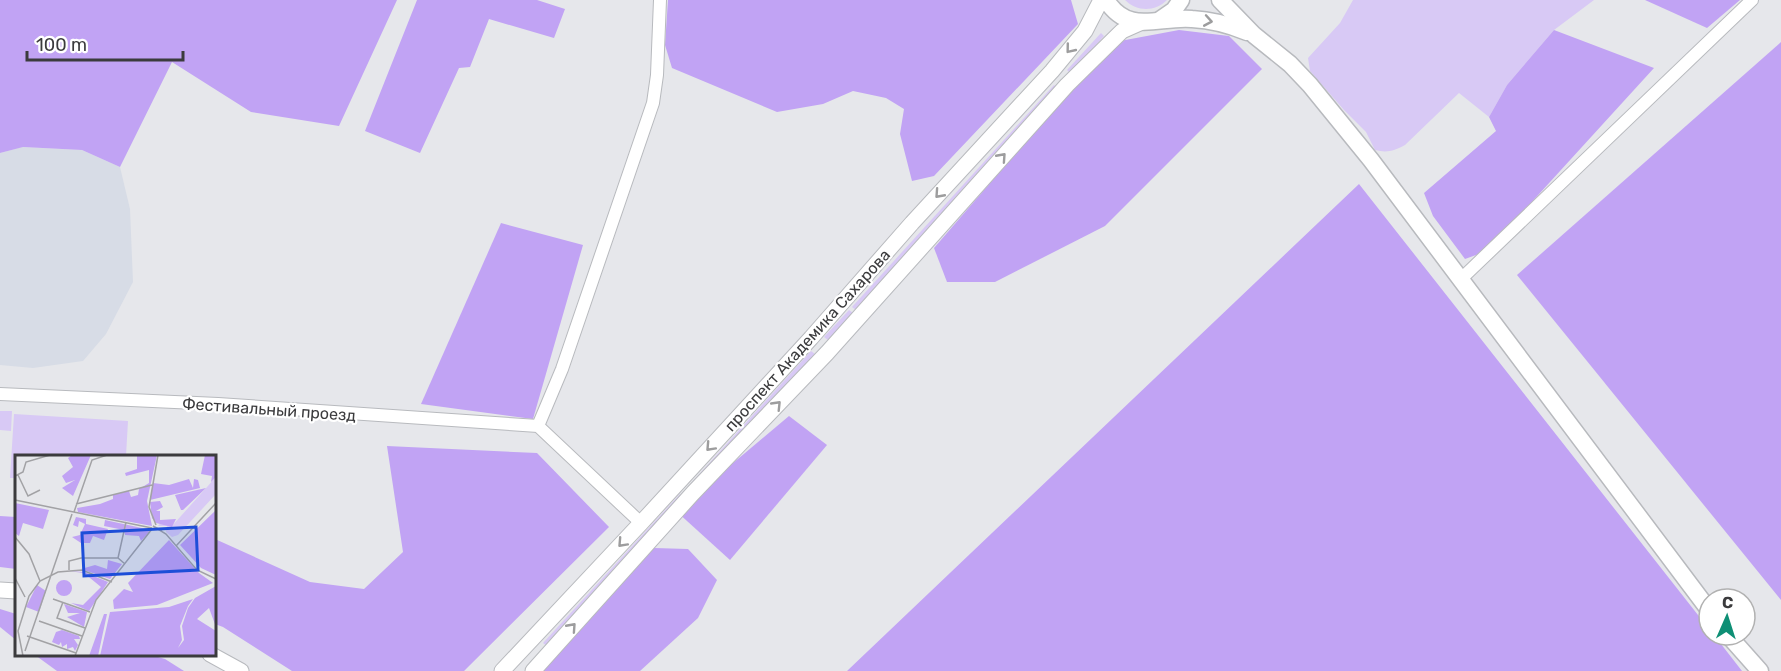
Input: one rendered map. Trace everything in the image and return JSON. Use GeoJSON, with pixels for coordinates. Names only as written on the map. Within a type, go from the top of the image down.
{"type":"FeatureCollection","features":[{"type":"Feature","properties":{"kind":"main road"},"geometry":{"type":"LineString","coordinates":[[1106,0],[1113,10],[1125,19],[1140,23],[1161,19],[1192,19],[1227,24],[1254,35]]}},
{"type":"Feature","properties":{"kind":"main road"},"geometry":{"type":"LineString","coordinates":[[1161,19],[1174,10],[1181,0]]}},
{"type":"Feature","properties":{"kind":"main road"},"geometry":{"type":"LineString","coordinates":[[1220,0],[1254,35],[1290,64],[1310,85],[1371,160],[1697,594]]}},
{"type":"Feature","properties":{"kind":"main road"},"geometry":{"type":"LineString","coordinates":[[1739,647],[1760,671]]}},
{"type":"Feature","properties":{"kind":"street"},"geometry":{"type":"LineString","coordinates":[[641,523],[538,426],[562,369],[653,103],[657,75],[660,0]]}},
{"type":"Feature","properties":{"kind":"street","name":"проспект Академика Сахарова"},"geometry":{"type":"LineString","coordinates":[[502,671],[811,338],[912,223],[1052,71],[1084,31],[1101,0]]}},
{"type":"Feature","properties":{"kind":"street"},"geometry":{"type":"LineString","coordinates":[[1460,280],[1752,0]]}},
{"type":"Feature","properties":{"kind":"street","name":"проспект Академика Сахарова"},"geometry":{"type":"LineString","coordinates":[[533,671],[693,493],[827,353],[1067,85],[1122,31],[1140,23]]}},
{"type":"Feature","properties":{"kind":"street"},"geometry":{"type":"LineString","coordinates":[[1052,71],[1067,85]]}},
{"type":"Feature","properties":{"kind":"street"},"geometry":{"type":"LineString","coordinates":[[811,338],[827,353]]}},
{"type":"Feature","properties":{"kind":"street","name":"Фестивальный проезд"},"geometry":{"type":"LineString","coordinates":[[0,394],[218,405],[538,426]]}},
{"type":"Feature","properties":{"kind":"street"},"geometry":{"type":"LineString","coordinates":[[678,482],[693,493]]}},
{"type":"Feature","properties":{"kind":"street"},"geometry":{"type":"LineString","coordinates":[[0,590],[15,591]]}},
{"type":"Feature","properties":{"kind":"street"},"geometry":{"type":"LineString","coordinates":[[528,643],[544,658]]}},
{"type":"Feature","properties":{"kind":"street"},"geometry":{"type":"LineString","coordinates":[[214,656],[241,671]]}},
{"type":"Feature","properties":{"kind":"shaded area"},"geometry":{"type":"Polygon","coordinates":[[[0,0],[397,0],[339,126],[251,112],[172,62],[120,167],[82,150],[23,147],[0,153],[0,0]]]}},
{"type":"Feature","properties":{"kind":"shaded area"},"geometry":{"type":"Polygon","coordinates":[[[417,0],[537,0],[565,9],[554,38],[489,19],[470,67],[459,68],[420,153],[365,131],[417,0]]]}},
{"type":"Feature","properties":{"kind":"shaded area"},"geometry":{"type":"Polygon","coordinates":[[[668,0],[1071,0],[1078,24],[934,176],[912,181],[900,134],[904,109],[886,98],[853,91],[823,104],[777,112],[672,68],[665,45],[668,0]]]}},
{"type":"Feature","properties":{"kind":"shaded area"},"geometry":{"type":"Polygon","coordinates":[[[1125,0],[1167,0],[1157,7],[1146,9],[1135,7],[1125,0]]]}},
{"type":"Feature","properties":{"kind":"shaded area"},"geometry":{"type":"Polygon","coordinates":[[[1353,0],[1594,0],[1554,30],[1507,85],[1489,117],[1459,93],[1405,145],[1394,150],[1383,151],[1375,150],[1366,132],[1310,71],[1308,58],[1340,23],[1353,0]]]}},
{"type":"Feature","properties":{"kind":"shaded area"},"geometry":{"type":"Polygon","coordinates":[[[1645,0],[1740,0],[1707,28],[1645,0]]]}},
{"type":"Feature","properties":{"kind":"shaded area"},"geometry":{"type":"Polygon","coordinates":[[[1179,30],[1229,36],[1262,69],[1105,226],[995,282],[947,282],[934,248],[1079,80],[1120,41],[1179,30]]]}},
{"type":"Feature","properties":{"kind":"shaded area"},"geometry":{"type":"Polygon","coordinates":[[[1554,30],[1654,68],[1487,251],[1465,259],[1433,216],[1424,193],[1496,131],[1489,117],[1507,85],[1554,30]]]}},
{"type":"Feature","properties":{"kind":"shaded area"},"geometry":{"type":"Polygon","coordinates":[[[1101,33],[1104,36],[1071,74],[1067,70],[1101,33]]]}},
{"type":"Feature","properties":{"kind":"shaded area"},"geometry":{"type":"Polygon","coordinates":[[[1781,42],[1781,600],[1517,275],[1781,42]]]}},
{"type":"Feature","properties":{"kind":"shaded area"},"geometry":{"type":"Polygon","coordinates":[[[1054,85],[1057,88],[856,310],[852,307],[1054,85]]]}},
{"type":"Feature","properties":{"kind":"shaded area"},"geometry":{"type":"Polygon","coordinates":[[[22,147],[82,150],[120,167],[130,209],[133,282],[106,334],[83,361],[33,368],[0,365],[0,153],[22,147]]]}},
{"type":"Feature","properties":{"kind":"shaded area"},"geometry":{"type":"Polygon","coordinates":[[[1359,184],[1697,614],[1697,647],[1723,647],[1742,671],[847,671],[1359,184]]]}},
{"type":"Feature","properties":{"kind":"shaded area"},"geometry":{"type":"Polygon","coordinates":[[[501,223],[583,245],[533,419],[421,404],[501,223]]]}},
{"type":"Feature","properties":{"kind":"shaded area"},"geometry":{"type":"Polygon","coordinates":[[[849,310],[853,313],[828,340],[824,337],[849,310]]]}},
{"type":"Feature","properties":{"kind":"shaded area"},"geometry":{"type":"Polygon","coordinates":[[[811,351],[815,354],[696,483],[693,481],[811,351]]]}},
{"type":"Feature","properties":{"kind":"shaded area"},"geometry":{"type":"Polygon","coordinates":[[[0,411],[12,411],[11,431],[0,430],[0,411]]]}},
{"type":"Feature","properties":{"kind":"shaded area"},"geometry":{"type":"Polygon","coordinates":[[[14,414],[128,421],[126,455],[15,455],[15,478],[10,478],[14,414]]]}},
{"type":"Feature","properties":{"kind":"shaded area"},"geometry":{"type":"Polygon","coordinates":[[[789,416],[827,445],[730,560],[676,511],[789,416]]]}},
{"type":"Feature","properties":{"kind":"shaded area"},"geometry":{"type":"Polygon","coordinates":[[[387,446],[537,453],[609,527],[464,671],[292,671],[216,624],[216,539],[310,582],[364,589],[403,552],[387,446]]]}},
{"type":"Feature","properties":{"kind":"shaded area"},"geometry":{"type":"Polygon","coordinates":[[[680,494],[683,497],[547,646],[543,643],[680,494]]]}},
{"type":"Feature","properties":{"kind":"shaded area"},"geometry":{"type":"Polygon","coordinates":[[[0,516],[15,517],[15,569],[0,567],[0,516]]]}},
{"type":"Feature","properties":{"kind":"shaded area"},"geometry":{"type":"Polygon","coordinates":[[[654,548],[688,549],[717,580],[698,618],[640,671],[541,671],[654,548]]]}},
{"type":"Feature","properties":{"kind":"shaded area"},"geometry":{"type":"Polygon","coordinates":[[[0,609],[15,614],[15,639],[0,627],[0,609]]]}},
{"type":"Feature","properties":{"kind":"shaded area"},"geometry":{"type":"Polygon","coordinates":[[[36,656],[154,656],[165,659],[184,671],[57,671],[36,656]]]}}]}
